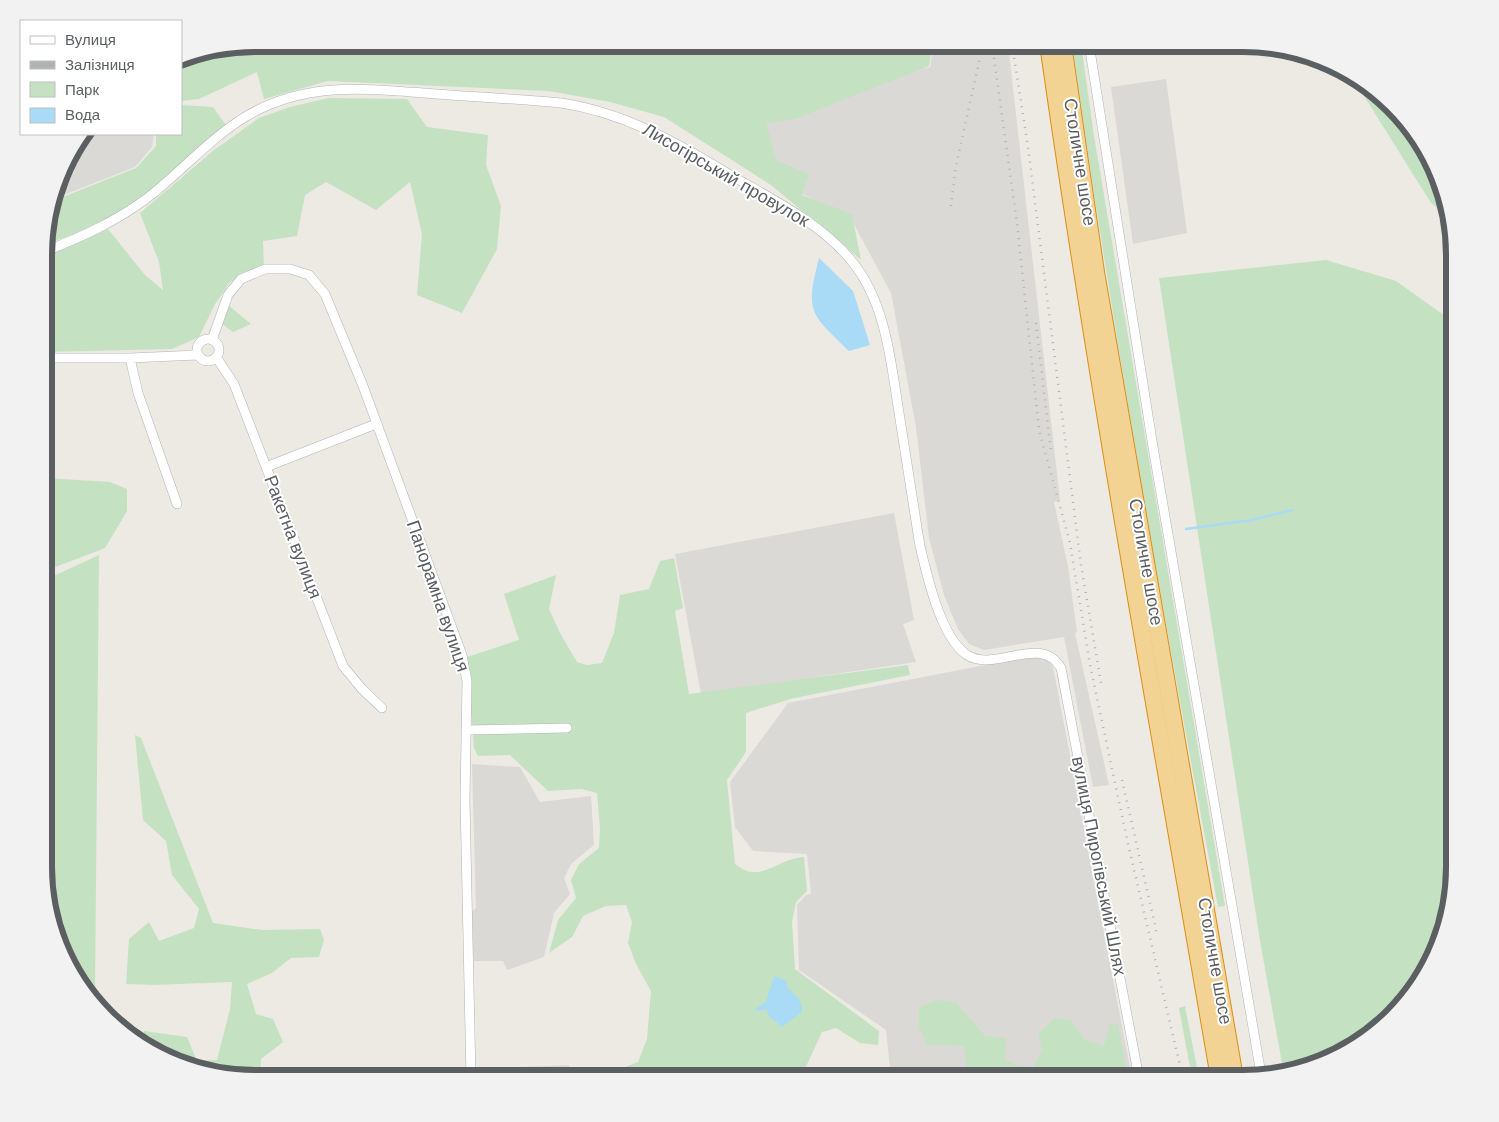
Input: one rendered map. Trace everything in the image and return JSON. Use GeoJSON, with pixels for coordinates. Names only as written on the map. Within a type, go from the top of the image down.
{"type":"FeatureCollection","features":[{"type":"Feature","properties":{"kind":"highway","name":"Столичне шосе"},"geometry":{"type":"LineString","coordinates":[[1049,52],[1080,265],[1114,473],[1218,1070]]}},
{"type":"Feature","properties":{"kind":"highway","name":"Столичне шосе"},"geometry":{"type":"LineString","coordinates":[[1064,52],[1098,281],[1234,1070]]}},
{"type":"Feature","properties":{"kind":"street","name":"Столичне шосе"},"geometry":{"type":"LineString","coordinates":[[1090,52],[1155,456],[1261,1069]]}},
{"type":"Feature","properties":{"kind":"street","name":"Лисогірський провулок"},"geometry":{"type":"LineString","coordinates":[[53,248],[85,236],[139,203],[214,140],[244,118],[276,102],[310,92],[352,88],[552,102],[578,106],[632,121],[682,146],[808,222],[851,260],[873,296],[884,331],[920,546],[926,572],[950,634],[962,650],[979,659],[1037,652],[1051,657]]}},
{"type":"Feature","properties":{"kind":"street","name":"Панорамна вулиця"},"geometry":{"type":"LineString","coordinates":[[212,340],[228,295],[241,279],[265,269],[278,267],[309,275],[325,294],[332,308],[462,655],[467,681],[464,800],[471,1070]]}},
{"type":"Feature","properties":{"kind":"street"},"geometry":{"type":"LineString","coordinates":[[52,358],[130,358],[198,355],[205,361],[211,361],[216,357],[218,348],[212,340],[206,340],[199,344],[198,355]]}},
{"type":"Feature","properties":{"kind":"street","name":"Ракетна вулиця"},"geometry":{"type":"LineString","coordinates":[[216,357],[234,384],[343,666],[362,689],[382,708]]}},
{"type":"Feature","properties":{"kind":"street"},"geometry":{"type":"LineString","coordinates":[[130,358],[138,393],[177,504]]}},
{"type":"Feature","properties":{"kind":"street"},"geometry":{"type":"LineString","coordinates":[[266,467],[376,424]]}},
{"type":"Feature","properties":{"kind":"street","name":"вулиця Пирогівський Шлях"},"geometry":{"type":"LineString","coordinates":[[1051,657],[1057,663],[1063,675],[1137,1070]]}},
{"type":"Feature","properties":{"kind":"street"},"geometry":{"type":"LineString","coordinates":[[466,730],[567,728]]}},
{"type":"Feature","properties":{"kind":"shaded area"},"geometry":{"type":"Polygon","coordinates":[[[933,52],[1009,52],[1060,500],[1054,502],[1068,566],[1077,632],[1075,633],[1109,785],[1093,787],[1064,637],[984,650],[969,644],[958,629],[944,595],[929,538],[916,427],[891,293],[850,217],[761,174],[710,106],[930,67],[933,52]]]}},
{"type":"Feature","properties":{"kind":"shaded area"},"geometry":{"type":"Polygon","coordinates":[[[1166,79],[1187,233],[1133,244],[1111,87],[1166,79]]]}},
{"type":"Feature","properties":{"kind":"shaded area"},"geometry":{"type":"Polygon","coordinates":[[[93,135],[154,135],[152,147],[135,167],[61,196],[73,166],[93,135]]]}},
{"type":"Feature","properties":{"kind":"shaded area"},"geometry":{"type":"Polygon","coordinates":[[[894,513],[914,620],[903,624],[916,662],[701,694],[675,554],[894,513]]]}},
{"type":"Feature","properties":{"kind":"shaded area"},"geometry":{"type":"Polygon","coordinates":[[[1042,654],[1053,667],[1130,1070],[890,1070],[886,1030],[799,970],[797,905],[806,895],[811,894],[807,854],[753,851],[735,827],[730,782],[788,703],[1042,654]]]}},
{"type":"Feature","properties":{"kind":"shaded area"},"geometry":{"type":"Polygon","coordinates":[[[472,764],[520,767],[540,802],[591,796],[594,845],[571,864],[564,878],[570,894],[554,913],[544,957],[507,970],[503,961],[474,961],[470,913],[476,908],[472,764]]]}},
{"type":"Feature","properties":{"kind":"shaded area"},"geometry":{"type":"Polygon","coordinates":[[[569,1065],[569,1070],[492,1070],[492,1068],[569,1065]]]}},
{"type":"Feature","properties":{"kind":"green space"},"geometry":{"type":"Polygon","coordinates":[[[256,52],[932,52],[929,66],[795,119],[766,123],[776,160],[809,174],[802,195],[852,214],[861,260],[771,185],[664,117],[610,102],[549,91],[328,81],[264,99],[257,72],[199,99],[182,101],[182,66],[216,56],[256,52]]]}},
{"type":"Feature","properties":{"kind":"green space"},"geometry":{"type":"Polygon","coordinates":[[[1073,52],[1082,52],[1094,136],[1225,906],[1218,907],[1178,692],[1122,368],[1073,52]]]}},
{"type":"Feature","properties":{"kind":"green space"},"geometry":{"type":"Polygon","coordinates":[[[1360,90],[1387,112],[1419,154],[1431,178],[1442,212],[1431,203],[1360,90]]]}},
{"type":"Feature","properties":{"kind":"green space"},"geometry":{"type":"Polygon","coordinates":[[[329,98],[407,99],[427,127],[488,135],[486,165],[501,206],[497,249],[462,313],[417,295],[422,234],[410,182],[376,210],[326,182],[305,195],[297,236],[263,241],[264,267],[230,282],[215,304],[199,337],[172,349],[52,352],[52,251],[108,229],[145,275],[163,290],[159,262],[140,213],[214,150],[259,118],[290,107],[329,98]]]}},
{"type":"Feature","properties":{"kind":"green space"},"geometry":{"type":"Polygon","coordinates":[[[182,105],[213,107],[226,125],[144,196],[91,228],[53,241],[56,216],[61,198],[136,168],[156,146],[156,135],[182,135],[182,105]]]}},
{"type":"Feature","properties":{"kind":"green space"},"geometry":{"type":"Polygon","coordinates":[[[1326,260],[1396,281],[1446,317],[1446,718],[1443,721],[1446,734],[1446,879],[1443,906],[1426,956],[1412,979],[1387,1010],[1356,1035],[1333,1049],[1283,1066],[1260,941],[1159,278],[1326,260]]]}},
{"type":"Feature","properties":{"kind":"green space"},"geometry":{"type":"Polygon","coordinates":[[[228,305],[251,324],[233,332],[221,323],[228,305]]]}},
{"type":"Feature","properties":{"kind":"green space"},"geometry":{"type":"Polygon","coordinates":[[[52,478],[110,482],[127,489],[127,511],[105,548],[52,568],[52,478]]]}},
{"type":"Feature","properties":{"kind":"green space"},"geometry":{"type":"Polygon","coordinates":[[[99,555],[95,990],[73,956],[59,919],[54,893],[52,866],[52,577],[99,555]]]}},
{"type":"Feature","properties":{"kind":"green space"},"geometry":{"type":"Polygon","coordinates":[[[674,558],[683,608],[675,611],[689,694],[908,665],[910,675],[790,699],[746,713],[746,752],[727,780],[735,864],[744,870],[761,872],[785,862],[804,857],[807,891],[796,902],[792,922],[795,969],[879,1031],[878,1045],[860,1043],[836,1028],[822,1032],[804,1070],[618,1070],[638,1062],[647,1039],[651,991],[636,964],[628,943],[632,922],[626,905],[606,906],[583,916],[572,937],[549,953],[558,920],[576,898],[571,880],[579,864],[599,848],[600,829],[597,793],[581,789],[548,791],[510,755],[478,756],[474,748],[467,657],[519,640],[504,594],[556,575],[549,609],[560,633],[577,662],[587,665],[602,663],[614,633],[620,595],[649,589],[660,561],[674,558]]]}},
{"type":"Feature","properties":{"kind":"green space"},"geometry":{"type":"Polygon","coordinates":[[[135,735],[141,738],[213,923],[262,930],[320,929],[324,940],[319,957],[291,958],[272,973],[247,984],[256,1014],[273,1019],[283,1042],[261,1059],[260,1070],[229,1068],[197,1061],[217,1060],[230,1009],[232,982],[126,984],[129,939],[149,922],[159,941],[194,928],[199,909],[172,875],[166,841],[143,820],[135,735]]]}},
{"type":"Feature","properties":{"kind":"green space"},"geometry":{"type":"Polygon","coordinates":[[[935,1000],[956,1002],[985,1036],[1006,1038],[1005,1059],[1018,1066],[1033,1067],[1042,1051],[1038,1034],[1055,1018],[1071,1020],[1085,1040],[1104,1046],[1110,1023],[1118,1024],[1127,1070],[967,1070],[964,1046],[927,1045],[919,1027],[919,1008],[935,1000]]]}},
{"type":"Feature","properties":{"kind":"green space"},"geometry":{"type":"Polygon","coordinates":[[[1185,1006],[1197,1070],[1191,1070],[1179,1008],[1185,1006]]]}},
{"type":"Feature","properties":{"kind":"green space"},"geometry":{"type":"Polygon","coordinates":[[[144,1031],[187,1037],[197,1061],[166,1049],[144,1035],[144,1031]]]}},
{"type":"Feature","properties":{"kind":"water"},"geometry":{"type":"Polygon","coordinates":[[[819,258],[853,291],[870,345],[849,351],[826,328],[814,311],[812,290],[819,258]]]}},
{"type":"Feature","properties":{"kind":"water"},"geometry":{"type":"Polygon","coordinates":[[[774,976],[787,981],[787,987],[798,998],[802,1008],[802,1012],[782,1027],[768,1015],[767,1009],[756,1011],[756,1008],[766,1002],[774,976]]]}},
{"type":"Feature","properties":{"kind":"waterway"},"geometry":{"type":"LineString","coordinates":[[1186,529],[1252,520],[1292,510]]}},
{"type":"Feature","properties":{"kind":"railway"},"geometry":{"type":"LineString","coordinates":[[951,206],[956,166],[981,52]]}},
{"type":"Feature","properties":{"kind":"railway"},"geometry":{"type":"LineString","coordinates":[[993,52],[1017,223],[1039,430],[1070,543],[1090,665],[1128,844],[1181,1070]]}},
{"type":"Feature","properties":{"kind":"railway"},"geometry":{"type":"LineString","coordinates":[[1013,52],[1028,147],[1081,565],[1101,683]]}},
{"type":"Feature","properties":{"kind":"railway"},"geometry":{"type":"LineString","coordinates":[[1036,323],[1051,452]]}},
{"type":"Feature","properties":{"kind":"railway"},"geometry":{"type":"LineString","coordinates":[[1122,780],[1157,934]]}}]}
